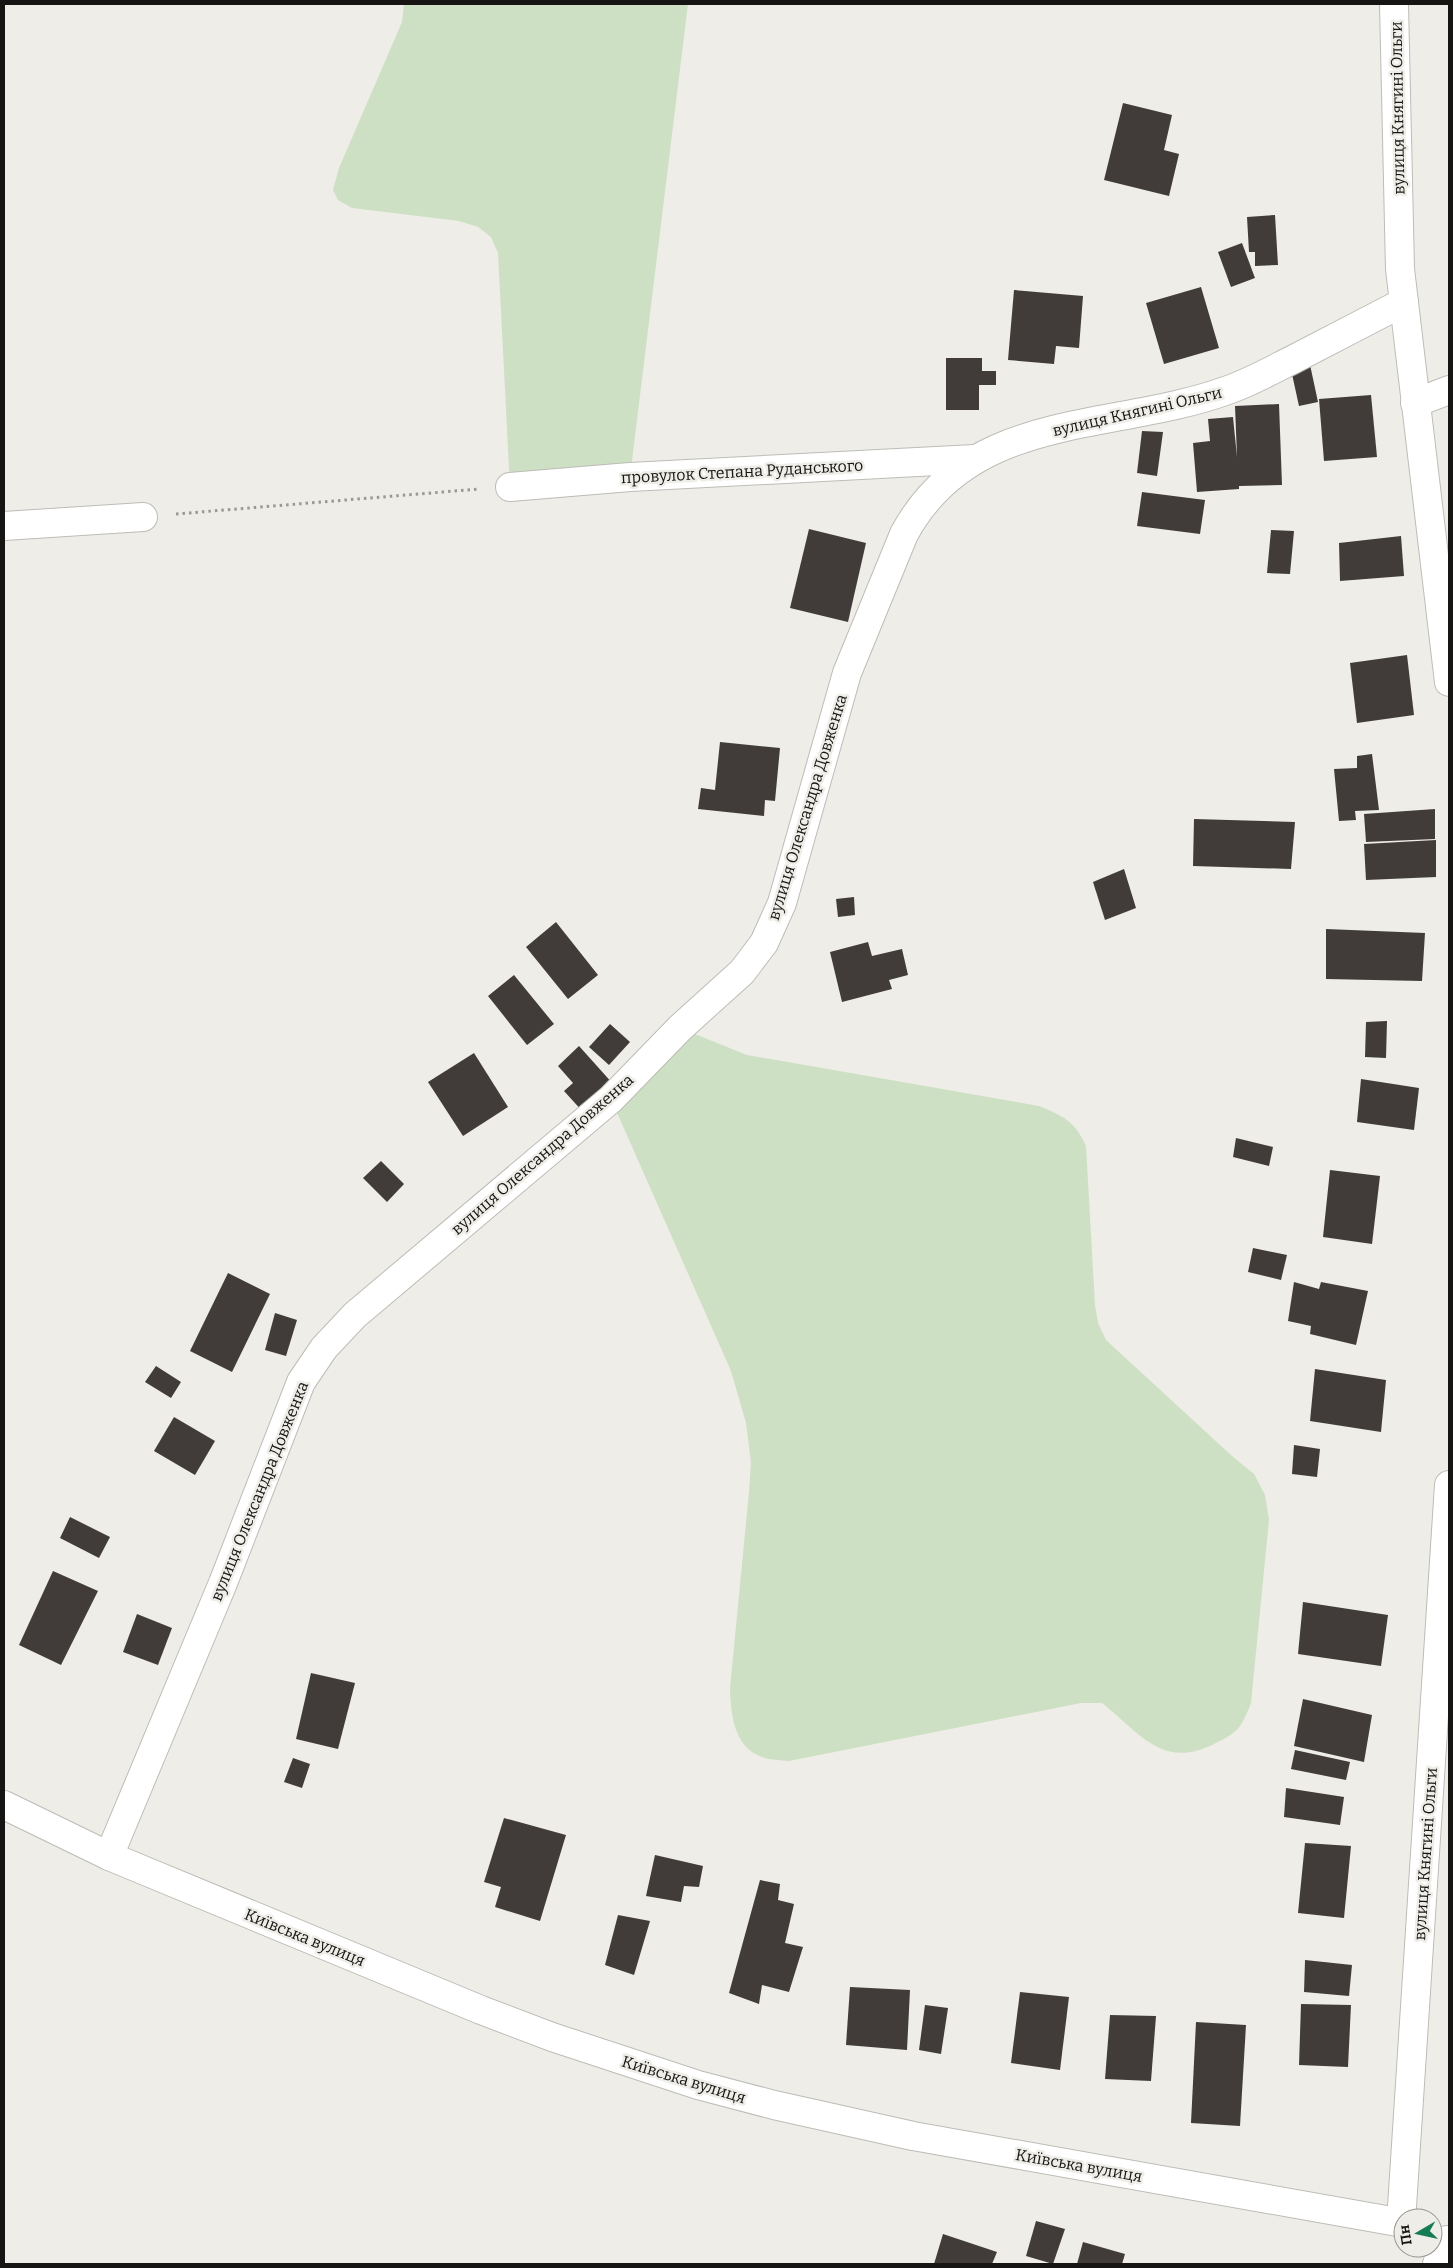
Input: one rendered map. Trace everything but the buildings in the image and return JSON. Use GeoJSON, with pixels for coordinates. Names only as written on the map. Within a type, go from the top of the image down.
{"type":"FeatureCollection","features":[{"type":"Feature","properties":{"kind":"street","name":"вулиця Княгині Ольги"},"geometry":{"type":"LineString","coordinates":[[1394,4],[1400,269],[1449,682]]}},
{"type":"Feature","properties":{"kind":"street","name":"вулиця Княгині Ольги"},"geometry":{"type":"LineString","coordinates":[[975,459],[1008,443],[1033,434],[1182,404],[1229,390],[1404,302]]}},
{"type":"Feature","properties":{"kind":"street"},"geometry":{"type":"LineString","coordinates":[[1415,403],[1449,390]]}},
{"type":"Feature","properties":{"kind":"street","name":"провулок Степана Руданського"},"geometry":{"type":"LineString","coordinates":[[510,486],[630,477],[975,459]]}},
{"type":"Feature","properties":{"kind":"street","name":"вулиця Олександра Довженка"},"geometry":{"type":"LineString","coordinates":[[109,1856],[222,1583],[301,1382],[324,1348],[355,1315],[611,1099],[753,958],[767,936],[782,903],[847,673],[891,563],[915,514],[930,495],[948,478],[975,459]]}},
{"type":"Feature","properties":{"kind":"street"},"geometry":{"type":"LineString","coordinates":[[4,526],[143,517]]}},
{"type":"Feature","properties":{"kind":"street","name":"вулиця Княгині Ольги"},"geometry":{"type":"LineString","coordinates":[[1403,2208],[1449,1485]]}},
{"type":"Feature","properties":{"kind":"street","name":"Київська вулиця"},"geometry":{"type":"LineString","coordinates":[[4,1805],[109,1856],[481,2010],[552,2037],[698,2085],[774,2105],[913,2136],[1393,2220]]}},
{"type":"Feature","properties":{"kind":"path"},"geometry":{"type":"LineString","coordinates":[[143,517],[510,486]]}},
{"type":"Feature","properties":{"kind":"green space"},"geometry":{"type":"Polygon","coordinates":[[[404,4],[688,4],[630,477],[510,487],[498,253],[491,237],[478,227],[459,221],[352,208],[338,200],[333,190],[339,168],[402,22],[404,4]]]}},
{"type":"Feature","properties":{"kind":"green space"},"geometry":{"type":"Polygon","coordinates":[[[680,1028],[747,1055],[1039,1106],[1062,1116],[1073,1125],[1086,1146],[1095,1305],[1098,1323],[1106,1340],[1254,1474],[1265,1495],[1269,1520],[1251,1703],[1241,1724],[1229,1736],[1196,1751],[1180,1753],[1166,1750],[1153,1745],[1140,1736],[1102,1703],[1081,1703],[789,1761],[765,1758],[752,1752],[745,1746],[739,1737],[733,1718],[730,1688],[751,1462],[746,1423],[731,1371],[611,1099],[680,1028]]]}}]}
